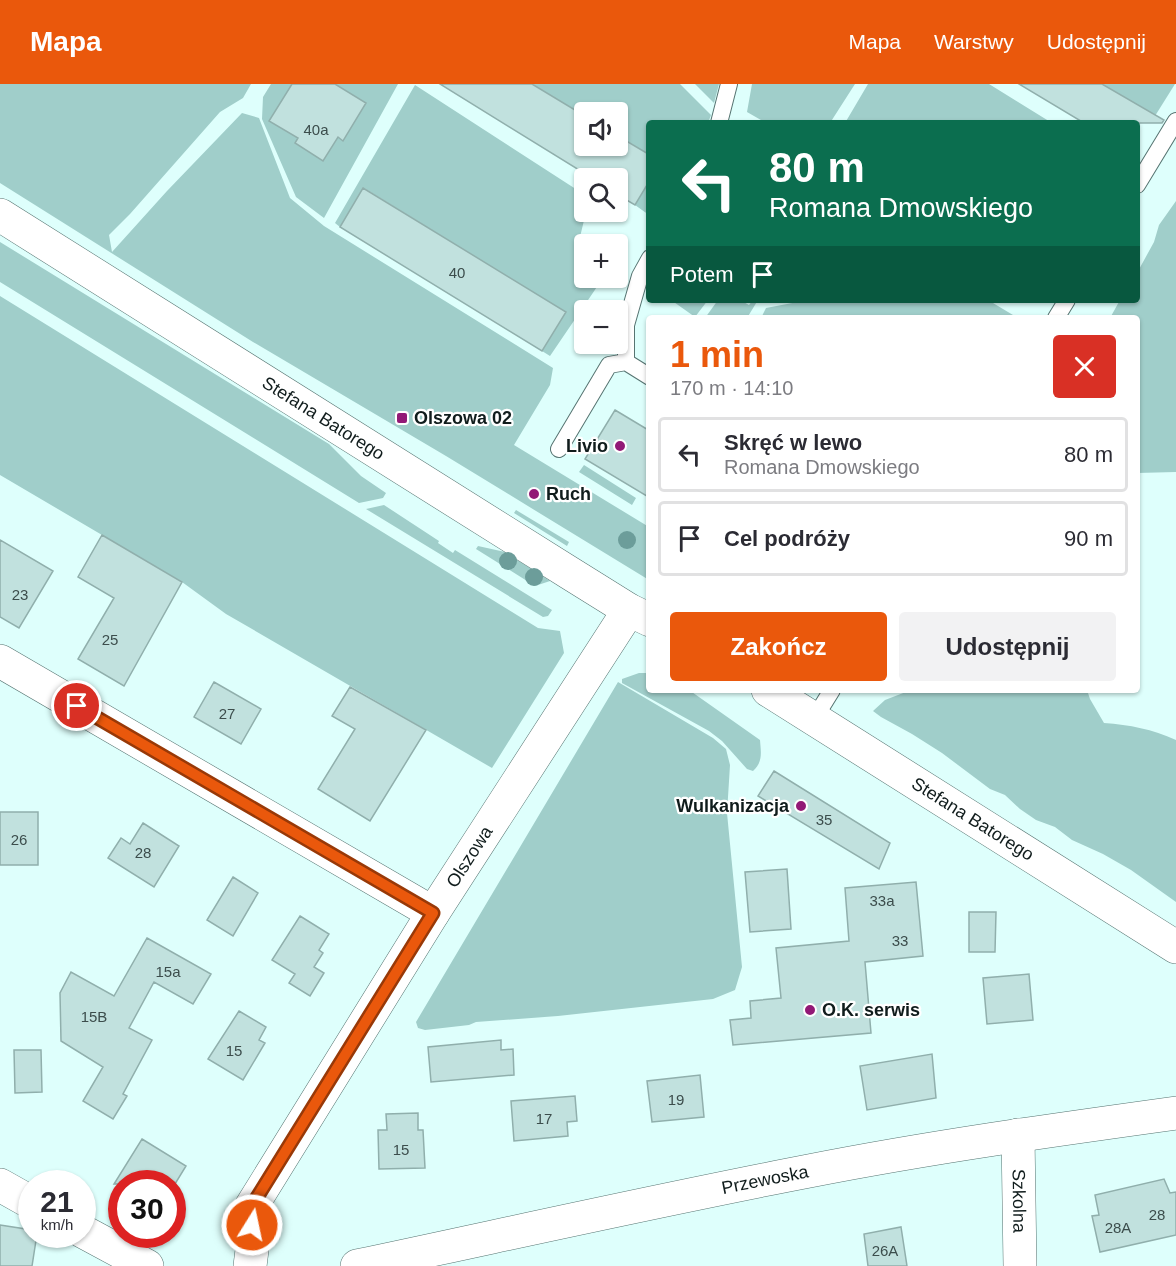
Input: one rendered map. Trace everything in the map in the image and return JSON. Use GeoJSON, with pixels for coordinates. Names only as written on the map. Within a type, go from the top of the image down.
{"type":"FeatureCollection","features":[{"type":"Feature","properties":{"kind":"street","name":"Stefana Batorego"},"geometry":{"type":"LineString","coordinates":[[0,215],[639,615]]}},
{"type":"Feature","properties":{"kind":"street","name":"Olszowa"},"geometry":{"type":"LineString","coordinates":[[250,1266],[254,1242],[251,1207],[433,913],[639,615]]}},
{"type":"Feature","properties":{"kind":"street"},"geometry":{"type":"LineString","coordinates":[[0,661],[433,913]]}},
{"type":"Feature","properties":{"kind":"street","name":"Stefana Batorego"},"geometry":{"type":"LineString","coordinates":[[773,693],[1176,947]]}},
{"type":"Feature","properties":{"kind":"street","name":"Przewoska"},"geometry":{"type":"LineString","coordinates":[[357,1266],[811,1170],[1018,1135],[1176,1113]]}},
{"type":"Feature","properties":{"kind":"street","name":"Szkolna"},"geometry":{"type":"LineString","coordinates":[[1018,1135],[1020,1266]]}},
{"type":"Feature","properties":{"kind":"street"},"geometry":{"type":"LineString","coordinates":[[0,1185],[18,1195]]}},
{"type":"Feature","properties":{"kind":"street"},"geometry":{"type":"LineString","coordinates":[[96,1239],[147,1266]]}},
{"type":"Feature","properties":{"kind":"lane"},"geometry":{"type":"LineString","coordinates":[[720,120],[729,84]]}},
{"type":"Feature","properties":{"kind":"lane"},"geometry":{"type":"LineString","coordinates":[[1140,180],[1176,121]]}},
{"type":"Feature","properties":{"kind":"lane"},"geometry":{"type":"LineString","coordinates":[[626,362],[626,325],[640,276],[646,265]]}},
{"type":"Feature","properties":{"kind":"lane"},"geometry":{"type":"LineString","coordinates":[[559,448],[609,365],[626,362],[646,374]]}},
{"type":"Feature","properties":{"kind":"lane"},"geometry":{"type":"LineString","coordinates":[[814,719],[830,693]]}},
{"type":"Feature","properties":{"kind":"shaded area"},"geometry":{"type":"Polygon","coordinates":[[[0,84],[251,84],[243,98],[220,112],[109,235],[112,252],[242,113],[259,118],[290,198],[324,226],[553,368],[550,385],[514,445],[646,525],[646,578],[253,342],[0,183],[0,84]]]}},
{"type":"Feature","properties":{"kind":"shaded area"},"geometry":{"type":"Polygon","coordinates":[[[271,84],[292,84],[270,121],[298,138],[295,143],[323,160],[338,137],[343,140],[366,103],[335,84],[398,84],[324,218],[296,197],[262,119],[263,97],[271,84]]]}},
{"type":"Feature","properties":{"kind":"shaded area"},"geometry":{"type":"Polygon","coordinates":[[[532,84],[680,84],[711,115],[709,120],[646,120],[646,153],[628,142],[628,102],[574,102],[574,109],[532,84]]]}},
{"type":"Feature","properties":{"kind":"shaded area"},"geometry":{"type":"Polygon","coordinates":[[[695,84],[719,84],[714,103],[695,84]]]}},
{"type":"Feature","properties":{"kind":"shaded area"},"geometry":{"type":"Polygon","coordinates":[[[752,84],[855,84],[832,120],[761,120],[747,112],[752,84]]]}},
{"type":"Feature","properties":{"kind":"shaded area"},"geometry":{"type":"Polygon","coordinates":[[[868,84],[989,84],[1047,120],[847,120],[868,84]]]}},
{"type":"Feature","properties":{"kind":"shaded area"},"geometry":{"type":"Polygon","coordinates":[[[1102,84],[1175,84],[1155,116],[1102,84]]]}},
{"type":"Feature","properties":{"kind":"shaded area"},"geometry":{"type":"Polygon","coordinates":[[[415,85],[574,188],[574,222],[584,222],[581,234],[574,234],[574,288],[596,288],[588,300],[574,300],[574,321],[550,356],[542,351],[565,312],[364,188],[340,227],[335,223],[415,85]]]}},
{"type":"Feature","properties":{"kind":"shaded area"},"geometry":{"type":"Polygon","coordinates":[[[646,185],[646,213],[635,205],[646,185]]]}},
{"type":"Feature","properties":{"kind":"shaded area"},"geometry":{"type":"Polygon","coordinates":[[[1176,201],[1176,472],[1140,473],[1140,315],[1112,315],[1118,303],[1140,303],[1140,268],[1154,242],[1159,225],[1176,201]]]}},
{"type":"Feature","properties":{"kind":"shaded area"},"geometry":{"type":"Polygon","coordinates":[[[0,242],[329,444],[361,476],[386,493],[383,498],[359,503],[0,282],[0,242]]]}},
{"type":"Feature","properties":{"kind":"shaded area"},"geometry":{"type":"Polygon","coordinates":[[[0,296],[538,628],[560,631],[564,653],[492,768],[226,614],[182,582],[0,475],[0,296]]]}},
{"type":"Feature","properties":{"kind":"shaded area"},"geometry":{"type":"Polygon","coordinates":[[[675,303],[706,303],[697,315],[692,315],[675,303]]]}},
{"type":"Feature","properties":{"kind":"shaded area"},"geometry":{"type":"Polygon","coordinates":[[[716,303],[749,305],[756,303],[749,315],[707,315],[716,303]]]}},
{"type":"Feature","properties":{"kind":"shaded area"},"geometry":{"type":"Polygon","coordinates":[[[792,303],[993,303],[1013,315],[762,315],[766,308],[792,303]]]}},
{"type":"Feature","properties":{"kind":"shaded area"},"geometry":{"type":"Polygon","coordinates":[[[584,465],[636,498],[632,505],[579,472],[584,465]]]}},
{"type":"Feature","properties":{"kind":"shaded area"},"geometry":{"type":"Polygon","coordinates":[[[384,505],[439,541],[438,543],[453,553],[455,550],[552,610],[548,616],[543,617],[366,509],[384,505]]]}},
{"type":"Feature","properties":{"kind":"shaded area"},"geometry":{"type":"Polygon","coordinates":[[[516,510],[569,542],[567,546],[514,513],[516,510]]]}},
{"type":"Feature","properties":{"kind":"shaded area"},"geometry":{"type":"Polygon","coordinates":[[[478,546],[505,552],[550,581],[535,586],[476,549],[478,546]]]}},
{"type":"Feature","properties":{"kind":"shaded area"},"geometry":{"type":"Polygon","coordinates":[[[646,673],[646,693],[693,693],[760,740],[761,757],[756,768],[753,771],[747,769],[722,741],[709,731],[622,683],[622,679],[646,673]]]}},
{"type":"Feature","properties":{"kind":"shaded area"},"geometry":{"type":"Polygon","coordinates":[[[618,682],[713,738],[726,749],[730,765],[727,813],[742,967],[735,990],[713,999],[558,1016],[476,1022],[469,1025],[425,1030],[418,1028],[416,1022],[618,682]]]}},
{"type":"Feature","properties":{"kind":"shaded area"},"geometry":{"type":"Polygon","coordinates":[[[903,693],[1088,693],[1104,723],[1141,728],[1176,740],[1176,902],[1131,870],[1072,840],[1055,827],[1036,820],[1005,795],[990,789],[942,753],[873,711],[885,700],[903,693]]]}},
{"type":"Feature","properties":{"kind":"building"},"geometry":{"type":"Polygon","coordinates":[[[292,84],[335,84],[366,103],[343,141],[338,137],[323,161],[295,143],[298,138],[269,121],[292,84]]]}},
{"type":"Feature","properties":{"kind":"building"},"geometry":{"type":"Polygon","coordinates":[[[440,84],[532,84],[574,109],[574,156],[628,156],[628,142],[646,153],[646,187],[635,205],[628,201],[628,168],[576,168],[440,84]]]}},
{"type":"Feature","properties":{"kind":"building"},"geometry":{"type":"Polygon","coordinates":[[[1019,84],[1102,84],[1164,120],[1162,123],[1140,123],[1140,120],[1079,120],[1019,84]]]}},
{"type":"Feature","properties":{"kind":"building"},"geometry":{"type":"Polygon","coordinates":[[[363,188],[566,312],[542,351],[340,227],[363,188]]]}},
{"type":"Feature","properties":{"kind":"building"},"geometry":{"type":"Polygon","coordinates":[[[615,410],[646,429],[646,496],[585,459],[615,410]]]}},
{"type":"Feature","properties":{"kind":"building"},"geometry":{"type":"Polygon","coordinates":[[[102,535],[182,582],[124,686],[78,659],[114,598],[78,577],[102,535]]]}},
{"type":"Feature","properties":{"kind":"building"},"geometry":{"type":"Polygon","coordinates":[[[0,540],[53,571],[19,628],[0,617],[0,540]]]}},
{"type":"Feature","properties":{"kind":"building"},"geometry":{"type":"Polygon","coordinates":[[[214,682],[261,709],[241,744],[194,717],[214,682]]]}},
{"type":"Feature","properties":{"kind":"building"},"geometry":{"type":"Polygon","coordinates":[[[350,687],[426,730],[370,821],[318,789],[355,729],[332,716],[350,687]]]}},
{"type":"Feature","properties":{"kind":"building"},"geometry":{"type":"Polygon","coordinates":[[[774,771],[890,843],[879,869],[758,796],[774,771]]]}},
{"type":"Feature","properties":{"kind":"building"},"geometry":{"type":"Polygon","coordinates":[[[0,812],[38,812],[38,865],[0,865],[0,812]]]}},
{"type":"Feature","properties":{"kind":"building"},"geometry":{"type":"Polygon","coordinates":[[[143,823],[179,846],[154,887],[108,858],[121,838],[130,844],[143,823]]]}},
{"type":"Feature","properties":{"kind":"building"},"geometry":{"type":"Polygon","coordinates":[[[787,869],[791,929],[750,932],[745,872],[787,869]]]}},
{"type":"Feature","properties":{"kind":"building"},"geometry":{"type":"Polygon","coordinates":[[[233,877],[258,893],[233,936],[207,920],[233,877]]]}},
{"type":"Feature","properties":{"kind":"building"},"geometry":{"type":"Polygon","coordinates":[[[916,882],[923,956],[865,962],[871,1033],[733,1045],[730,1020],[751,1018],[750,1001],[781,998],[776,948],[849,941],[845,888],[916,882]]]}},
{"type":"Feature","properties":{"kind":"building"},"geometry":{"type":"Polygon","coordinates":[[[969,912],[996,912],[995,952],[969,952],[969,912]]]}},
{"type":"Feature","properties":{"kind":"building"},"geometry":{"type":"Polygon","coordinates":[[[300,916],[329,934],[319,950],[323,953],[314,967],[324,973],[310,996],[289,983],[295,974],[272,960],[300,916]]]}},
{"type":"Feature","properties":{"kind":"building"},"geometry":{"type":"Polygon","coordinates":[[[147,938],[211,974],[193,1004],[154,982],[129,1028],[152,1040],[123,1094],[127,1096],[113,1119],[83,1101],[103,1067],[61,1041],[60,993],[71,972],[114,996],[147,938]]]}},
{"type":"Feature","properties":{"kind":"building"},"geometry":{"type":"Polygon","coordinates":[[[1029,974],[1033,1020],[987,1024],[983,978],[1029,974]]]}},
{"type":"Feature","properties":{"kind":"building"},"geometry":{"type":"Polygon","coordinates":[[[239,1011],[266,1027],[259,1040],[265,1043],[243,1080],[208,1059],[239,1011]]]}},
{"type":"Feature","properties":{"kind":"building"},"geometry":{"type":"Polygon","coordinates":[[[501,1040],[501,1050],[513,1049],[514,1075],[431,1082],[428,1047],[501,1040]]]}},
{"type":"Feature","properties":{"kind":"building"},"geometry":{"type":"Polygon","coordinates":[[[14,1050],[41,1050],[42,1092],[15,1093],[14,1050]]]}},
{"type":"Feature","properties":{"kind":"building"},"geometry":{"type":"Polygon","coordinates":[[[932,1054],[936,1098],[867,1110],[860,1066],[932,1054]]]}},
{"type":"Feature","properties":{"kind":"building"},"geometry":{"type":"Polygon","coordinates":[[[700,1075],[704,1117],[652,1122],[647,1081],[700,1075]]]}},
{"type":"Feature","properties":{"kind":"building"},"geometry":{"type":"Polygon","coordinates":[[[575,1096],[577,1121],[567,1122],[568,1136],[514,1141],[511,1101],[575,1096]]]}},
{"type":"Feature","properties":{"kind":"building"},"geometry":{"type":"Polygon","coordinates":[[[418,1113],[418,1130],[423,1130],[425,1168],[379,1169],[378,1130],[387,1130],[386,1114],[418,1113]]]}},
{"type":"Feature","properties":{"kind":"building"},"geometry":{"type":"Polygon","coordinates":[[[142,1139],[186,1166],[184,1170],[123,1170],[142,1139]]]}},
{"type":"Feature","properties":{"kind":"building"},"geometry":{"type":"Polygon","coordinates":[[[1164,1179],[1170,1193],[1176,1192],[1176,1235],[1100,1252],[1092,1216],[1099,1215],[1095,1195],[1164,1179]]]}},
{"type":"Feature","properties":{"kind":"building"},"geometry":{"type":"Polygon","coordinates":[[[0,1225],[18,1228],[18,1248],[35,1248],[32,1266],[0,1266],[0,1225]]]}},
{"type":"Feature","properties":{"kind":"building"},"geometry":{"type":"Polygon","coordinates":[[[901,1227],[907,1266],[868,1266],[864,1234],[901,1227]]]}},
{"type":"Feature","properties":{"kind":"place","name":"Olszowa 02"},"geometry":{"type":"Point","coordinates":[402,418]}},
{"type":"Feature","properties":{"kind":"place","name":"Livio"},"geometry":{"type":"Point","coordinates":[620,446]}},
{"type":"Feature","properties":{"kind":"place","name":"Ruch"},"geometry":{"type":"Point","coordinates":[534,494]}},
{"type":"Feature","properties":{"kind":"place","name":"Wulkanizacja"},"geometry":{"type":"Point","coordinates":[801,806]}},
{"type":"Feature","properties":{"kind":"place","name":"O.K. serwis"},"geometry":{"type":"Point","coordinates":[810,1010]}},
{"type":"Feature","properties":{"kind":"route"},"geometry":{"type":"LineString","coordinates":[[77,706],[433,913],[251,1207],[252,1225]]}}]}
